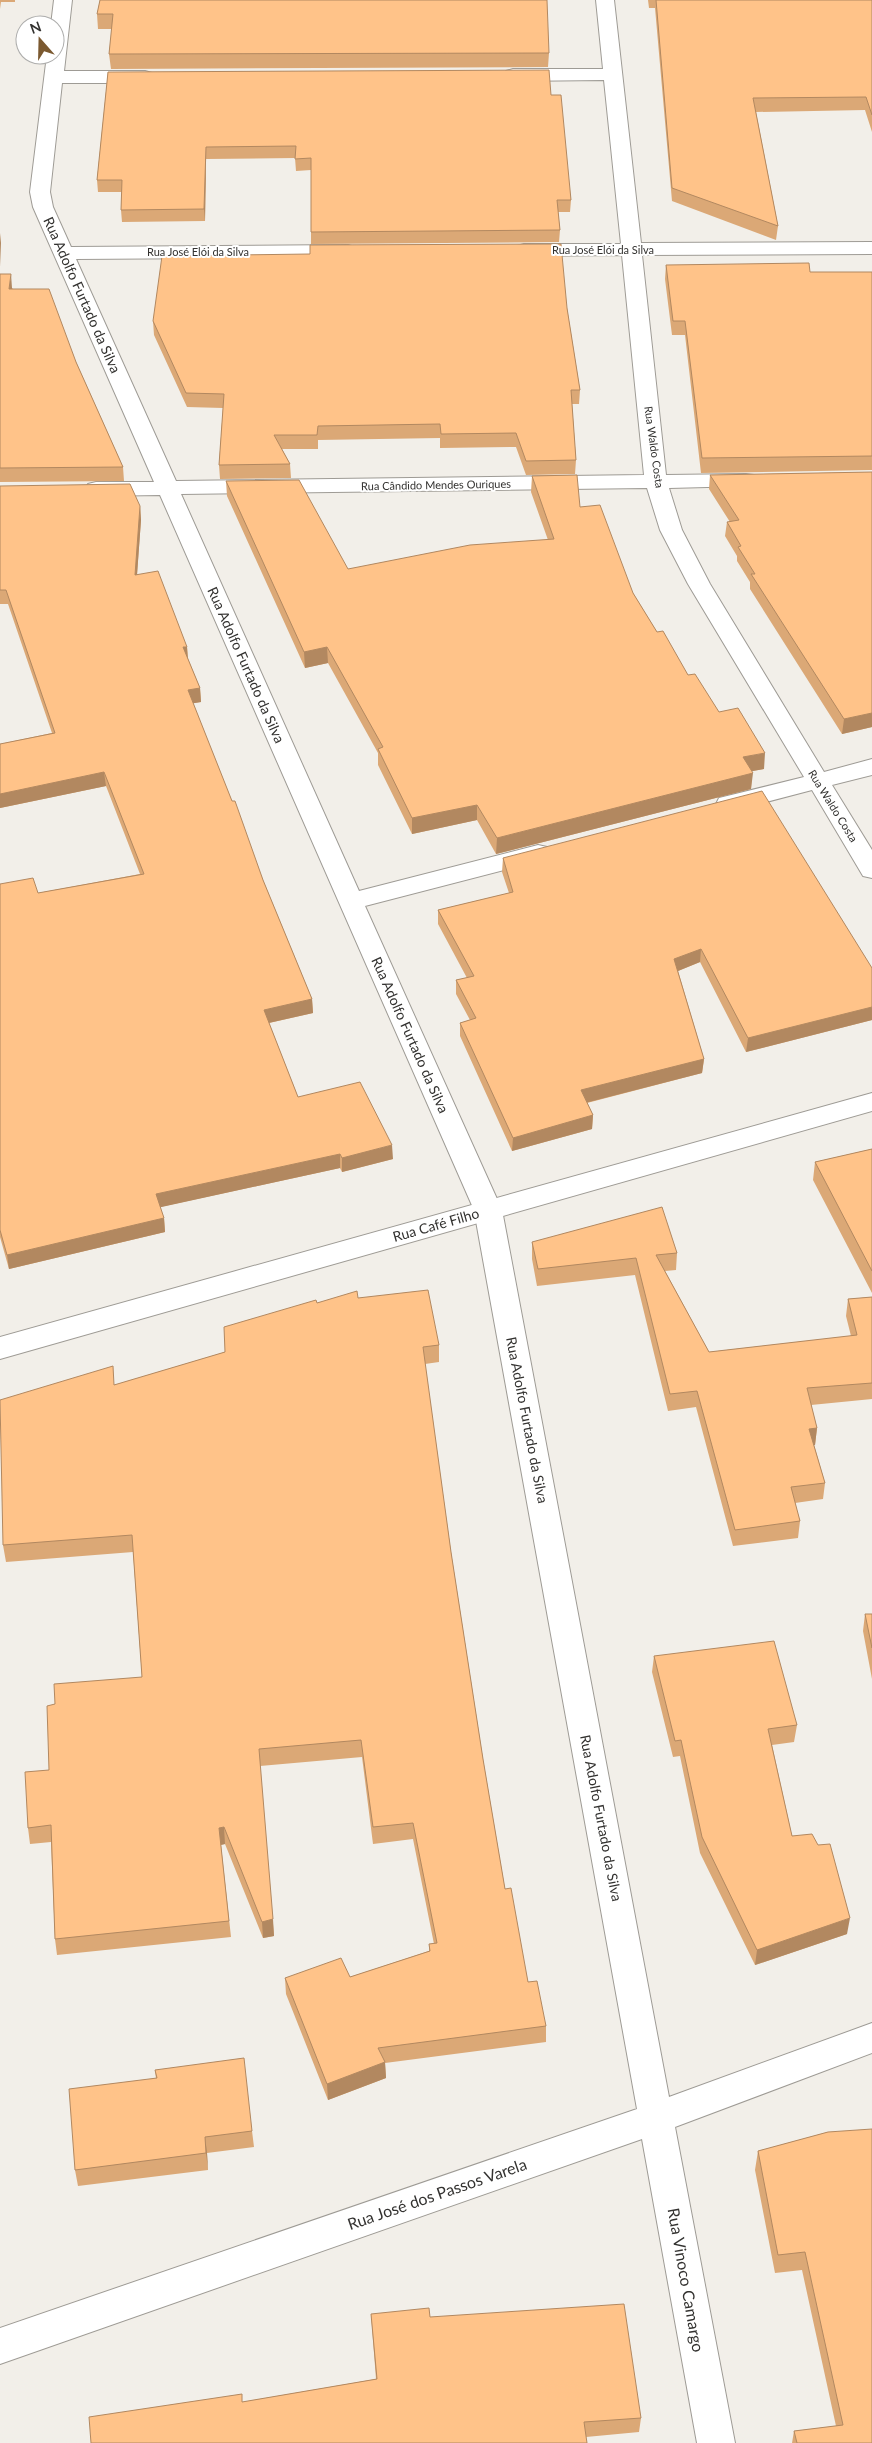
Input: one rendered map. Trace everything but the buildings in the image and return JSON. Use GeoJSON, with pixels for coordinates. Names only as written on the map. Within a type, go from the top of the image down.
{"type":"FeatureCollection","features":[{"type":"Feature","properties":{"kind":"street","name":"Rua Adolfo Furtado da Silva"},"geometry":{"type":"LineString","coordinates":[[64,0],[40,192],[43,207],[488,1210],[656,2118]]}},
{"type":"Feature","properties":{"kind":"street","name":"Rua Waldo Costa"},"geometry":{"type":"LineString","coordinates":[[605,0],[656,482],[671,530],[699,584],[817,782],[872,870]]}},
{"type":"Feature","properties":{"kind":"street"},"geometry":{"type":"LineString","coordinates":[[493,75],[613,74]]}},
{"type":"Feature","properties":{"kind":"street"},"geometry":{"type":"LineString","coordinates":[[54,77],[164,77]]}},
{"type":"Feature","properties":{"kind":"street","name":"Rua José Elói da Silva"},"geometry":{"type":"LineString","coordinates":[[502,250],[872,248]]}},
{"type":"Feature","properties":{"kind":"street","name":"Rua José Elói da Silva"},"geometry":{"type":"LineString","coordinates":[[63,253],[362,251]]}},
{"type":"Feature","properties":{"kind":"street","name":"Rua Cândido Mendes Ouriques"},"geometry":{"type":"LineString","coordinates":[[79,490],[764,480]]}},
{"type":"Feature","properties":{"kind":"street"},"geometry":{"type":"LineString","coordinates":[[703,811],[872,767]]}},
{"type":"Feature","properties":{"kind":"street"},"geometry":{"type":"LineString","coordinates":[[351,901],[560,847]]}},
{"type":"Feature","properties":{"kind":"street","name":"Rua Café Filho"},"geometry":{"type":"LineString","coordinates":[[0,1348],[872,1102]]}},
{"type":"Feature","properties":{"kind":"street","name":"Rua José dos Passos Varela"},"geometry":{"type":"LineString","coordinates":[[0,2346],[656,2118],[872,2038]]}},
{"type":"Feature","properties":{"kind":"street","name":"Rua Vinoco Camargo"},"geometry":{"type":"LineString","coordinates":[[656,2118],[716,2443]]}}]}
